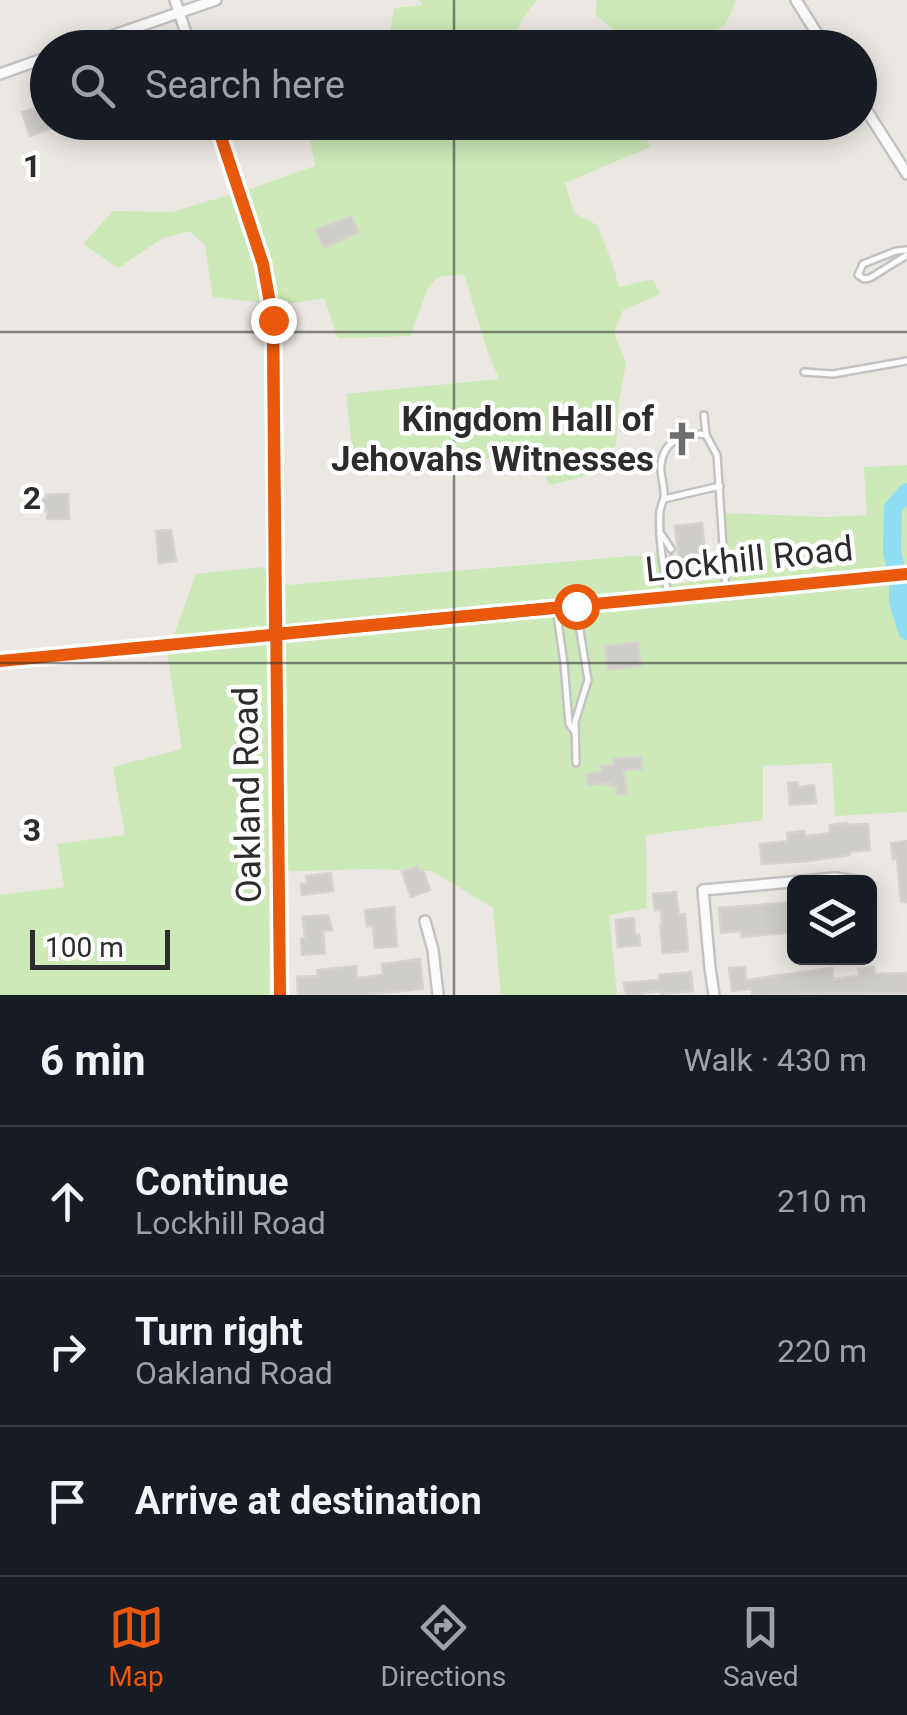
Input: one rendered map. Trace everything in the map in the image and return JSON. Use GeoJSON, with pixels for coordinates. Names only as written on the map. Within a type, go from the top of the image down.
{"type":"FeatureCollection","features":[{"type":"Feature","properties":{"kind":"street"},"geometry":{"type":"LineString","coordinates":[[175,0],[185,30]]}},
{"type":"Feature","properties":{"kind":"street"},"geometry":{"type":"LineString","coordinates":[[128,30],[216,0]]}},
{"type":"Feature","properties":{"kind":"street"},"geometry":{"type":"LineString","coordinates":[[796,0],[815,30]]}},
{"type":"Feature","properties":{"kind":"street"},"geometry":{"type":"LineString","coordinates":[[0,74],[30,63]]}},
{"type":"Feature","properties":{"kind":"street"},"geometry":{"type":"LineString","coordinates":[[877,127],[907,174]]}},
{"type":"Feature","properties":{"kind":"street","name":"Oakland Road"},"geometry":{"type":"LineString","coordinates":[[222,140],[263,264],[273,320],[280,995]]}},
{"type":"Feature","properties":{"kind":"street","name":"Lockhill Road"},"geometry":{"type":"LineString","coordinates":[[0,661],[907,574]]}},
{"type":"Feature","properties":{"kind":"street"},"geometry":{"type":"LineString","coordinates":[[714,995],[704,890],[787,882]]}},
{"type":"Feature","properties":{"kind":"street"},"geometry":{"type":"LineString","coordinates":[[425,921],[438,995]]}},
{"type":"Feature","properties":{"kind":"lane"},"geometry":{"type":"LineString","coordinates":[[896,251],[907,252],[870,278],[858,275],[864,264],[896,251]]}},
{"type":"Feature","properties":{"kind":"lane"},"geometry":{"type":"LineString","coordinates":[[804,372],[834,374],[907,361]]}},
{"type":"Feature","properties":{"kind":"lane"},"geometry":{"type":"LineString","coordinates":[[704,415],[706,435],[718,455],[726,591]]}},
{"type":"Feature","properties":{"kind":"lane"},"geometry":{"type":"LineString","coordinates":[[668,597],[661,552],[661,464],[666,449],[675,440],[689,434],[706,435]]}},
{"type":"Feature","properties":{"kind":"lane"},"geometry":{"type":"LineString","coordinates":[[664,499],[720,486]]}},
{"type":"Feature","properties":{"kind":"lane"},"geometry":{"type":"LineString","coordinates":[[661,534],[671,549]]}},
{"type":"Feature","properties":{"kind":"lane"},"geometry":{"type":"LineString","coordinates":[[665,575],[673,568],[672,560]]}},
{"type":"Feature","properties":{"kind":"lane"},"geometry":{"type":"LineString","coordinates":[[576,606],[588,680],[575,722],[576,763]]}},
{"type":"Feature","properties":{"kind":"lane"},"geometry":{"type":"LineString","coordinates":[[556,608],[569,724],[574,732]]}},
{"type":"Feature","properties":{"kind":"green space"},"geometry":{"type":"Polygon","coordinates":[[[419,0],[537,0],[517,30],[390,30],[394,8],[423,5],[419,0]]]}},
{"type":"Feature","properties":{"kind":"green space"},"geometry":{"type":"Polygon","coordinates":[[[597,0],[736,0],[726,24],[716,30],[614,30],[596,15],[597,0]]]}},
{"type":"Feature","properties":{"kind":"green space"},"geometry":{"type":"Polygon","coordinates":[[[310,140],[647,140],[650,147],[565,183],[574,213],[597,225],[619,287],[653,279],[660,294],[623,310],[614,332],[626,364],[616,444],[601,472],[550,485],[535,458],[353,455],[346,394],[499,379],[464,274],[438,277],[428,288],[410,336],[338,338],[324,298],[283,305],[213,297],[205,245],[189,231],[163,238],[118,268],[83,244],[113,211],[171,212],[315,166],[310,140]]]}},
{"type":"Feature","properties":{"kind":"green space"},"geometry":{"type":"Polygon","coordinates":[[[907,465],[907,812],[835,816],[832,763],[763,766],[763,820],[646,835],[647,908],[609,915],[617,995],[501,995],[493,908],[432,871],[368,869],[272,872],[269,995],[0,995],[0,895],[64,887],[57,844],[125,835],[113,767],[182,749],[167,654],[196,574],[261,567],[288,585],[657,554],[661,585],[730,578],[724,513],[867,515],[864,467],[907,465]]]}},
{"type":"Feature","properties":{"kind":"building"},"geometry":{"type":"Polygon","coordinates":[[[30,110],[30,136],[22,112],[30,110]]]}},
{"type":"Feature","properties":{"kind":"building"},"geometry":{"type":"Polygon","coordinates":[[[351,216],[359,232],[324,248],[316,230],[351,216]]]}},
{"type":"Feature","properties":{"kind":"building"},"geometry":{"type":"Polygon","coordinates":[[[68,494],[69,519],[47,519],[47,511],[38,511],[38,499],[68,494]]]}},
{"type":"Feature","properties":{"kind":"building"},"geometry":{"type":"Polygon","coordinates":[[[702,523],[706,561],[679,563],[675,526],[702,523]]]}},
{"type":"Feature","properties":{"kind":"building"},"geometry":{"type":"Polygon","coordinates":[[[171,530],[176,561],[159,563],[156,531],[171,530]]]}},
{"type":"Feature","properties":{"kind":"building"},"geometry":{"type":"Polygon","coordinates":[[[638,642],[641,666],[608,670],[605,646],[638,642]]]}},
{"type":"Feature","properties":{"kind":"building"},"geometry":{"type":"Polygon","coordinates":[[[641,757],[642,769],[624,770],[627,794],[617,795],[616,785],[610,783],[588,785],[587,774],[602,772],[601,766],[614,765],[613,759],[641,757]]]}},
{"type":"Feature","properties":{"kind":"building"},"geometry":{"type":"Polygon","coordinates":[[[797,782],[798,787],[814,785],[816,803],[790,805],[788,783],[797,782]]]}},
{"type":"Feature","properties":{"kind":"building"},"geometry":{"type":"Polygon","coordinates":[[[868,824],[870,850],[762,864],[760,844],[788,841],[787,833],[830,833],[830,825],[868,824]]]}},
{"type":"Feature","properties":{"kind":"building"},"geometry":{"type":"Polygon","coordinates":[[[907,841],[907,902],[901,902],[897,858],[893,859],[891,843],[907,841]]]}},
{"type":"Feature","properties":{"kind":"building"},"geometry":{"type":"Polygon","coordinates":[[[418,866],[430,890],[411,897],[402,872],[418,866]]]}},
{"type":"Feature","properties":{"kind":"building"},"geometry":{"type":"Polygon","coordinates":[[[331,873],[333,891],[302,895],[301,884],[307,884],[306,876],[331,873]]]}},
{"type":"Feature","properties":{"kind":"building"},"geometry":{"type":"Polygon","coordinates":[[[676,892],[679,915],[685,914],[688,951],[663,953],[661,910],[655,910],[653,894],[676,892]]]}},
{"type":"Feature","properties":{"kind":"building"},"geometry":{"type":"Polygon","coordinates":[[[787,903],[787,933],[742,937],[741,931],[721,933],[719,908],[787,903]]]}},
{"type":"Feature","properties":{"kind":"building"},"geometry":{"type":"Polygon","coordinates":[[[394,907],[397,946],[375,948],[373,926],[367,926],[365,910],[394,907]]]}},
{"type":"Feature","properties":{"kind":"building"},"geometry":{"type":"Polygon","coordinates":[[[328,915],[332,930],[323,931],[325,953],[302,955],[303,917],[328,915]]]}},
{"type":"Feature","properties":{"kind":"building"},"geometry":{"type":"Polygon","coordinates":[[[634,918],[640,945],[618,947],[616,920],[634,918]]]}},
{"type":"Feature","properties":{"kind":"building"},"geometry":{"type":"Polygon","coordinates":[[[420,959],[423,989],[361,995],[298,995],[297,977],[318,976],[317,970],[356,966],[357,978],[383,975],[382,964],[420,959]]]}},
{"type":"Feature","properties":{"kind":"building"},"geometry":{"type":"Polygon","coordinates":[[[745,967],[746,980],[832,968],[833,979],[859,976],[858,969],[874,967],[875,974],[907,973],[907,993],[752,995],[752,989],[732,991],[729,968],[745,967]]]}},
{"type":"Feature","properties":{"kind":"building"},"geometry":{"type":"Polygon","coordinates":[[[691,972],[693,991],[626,995],[624,983],[691,972]]]}},
{"type":"Feature","properties":{"kind":"waterway"},"geometry":{"type":"LineString","coordinates":[[896,568],[892,552],[893,508],[907,492]]}},
{"type":"Feature","properties":{"kind":"waterway"},"geometry":{"type":"LineString","coordinates":[[898,582],[898,602],[907,631]]}},
{"type":"Feature","properties":{"kind":"cycle path"},"geometry":{"type":"LineString","coordinates":[[222,140],[263,264],[273,320],[280,995]]}},
{"type":"Feature","properties":{"kind":"cycle path"},"geometry":{"type":"LineString","coordinates":[[0,661],[907,574]]}},
{"type":"Feature","properties":{"kind":"place","name":"Kingdom Hall of Jehovahs Witnesses"},"geometry":{"type":"Point","coordinates":[682,439]}},
{"type":"Feature","properties":{"kind":"route"},"geometry":{"type":"LineString","coordinates":[[273,320],[275,634],[576,606]]}}]}
